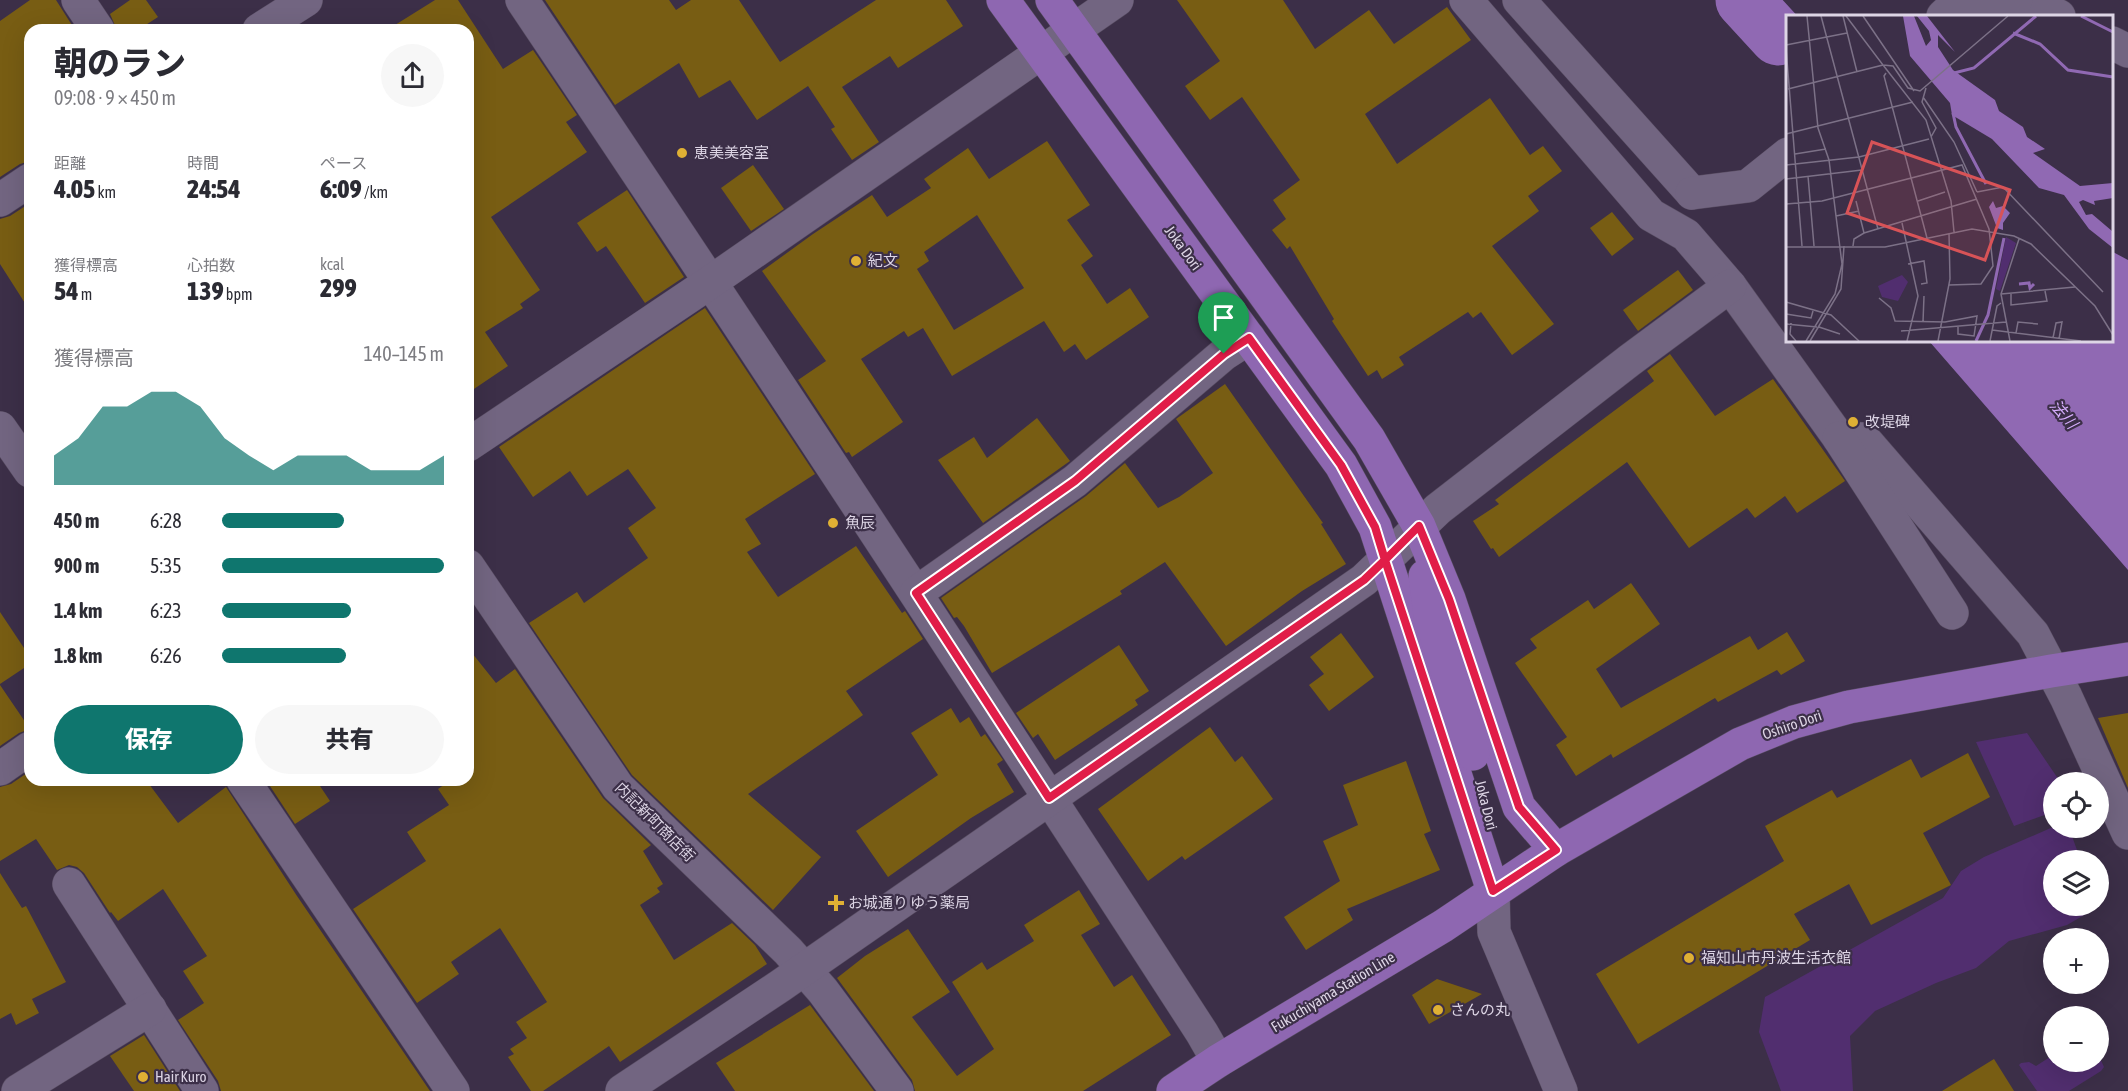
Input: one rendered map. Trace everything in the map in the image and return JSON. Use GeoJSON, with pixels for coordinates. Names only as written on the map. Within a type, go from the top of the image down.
{"type":"FeatureCollection","features":[{"type":"Feature","properties":{"kind":"main road","name":"Joka Dori"},"geometry":{"type":"LineString","coordinates":[[1003,0],[1341,465],[1375,527],[1493,891]]}},
{"type":"Feature","properties":{"kind":"main road","name":"Joka Dori"},"geometry":{"type":"LineString","coordinates":[[1052,0],[1369,439],[1419,526],[1449,599],[1519,807],[1556,850]]}},
{"type":"Feature","properties":{"kind":"main road","name":"Joka Dori"},"geometry":{"type":"LineString","coordinates":[[1419,526],[1430,615],[1494,824],[1493,891]]}},
{"type":"Feature","properties":{"kind":"main road","name":"Oshiro Dori"},"geometry":{"type":"LineString","coordinates":[[1493,891],[1556,850],[1740,744],[1794,722],[1849,707],[2128,659]]}},
{"type":"Feature","properties":{"kind":"main road","name":"Fukuchiyama Station Line"},"geometry":{"type":"LineString","coordinates":[[1173,1091],[1218,1061],[1443,926],[1493,891]]}},
{"type":"Feature","properties":{"kind":"street"},"geometry":{"type":"LineString","coordinates":[[78,0],[94,24]]}},
{"type":"Feature","properties":{"kind":"street"},"geometry":{"type":"LineString","coordinates":[[268,24],[306,0]]}},
{"type":"Feature","properties":{"kind":"street"},"geometry":{"type":"LineString","coordinates":[[522,0],[711,281],[916,593],[1196,1023],[1218,1061]]}},
{"type":"Feature","properties":{"kind":"street"},"geometry":{"type":"LineString","coordinates":[[474,441],[711,281],[1118,0]]}},
{"type":"Feature","properties":{"kind":"street"},"geometry":{"type":"LineString","coordinates":[[1466,0],[1651,215],[1686,235],[1730,286],[1839,438],[1952,613]]}},
{"type":"Feature","properties":{"kind":"street"},"geometry":{"type":"LineString","coordinates":[[1519,0],[1692,193]]}},
{"type":"Feature","properties":{"kind":"street"},"geometry":{"type":"LineString","coordinates":[[1944,15],[1956,4],[2016,0]]}},
{"type":"Feature","properties":{"kind":"street"},"geometry":{"type":"LineString","coordinates":[[2027,0],[2057,15]]}},
{"type":"Feature","properties":{"kind":"street"},"geometry":{"type":"LineString","coordinates":[[2113,44],[2128,51]]}},
{"type":"Feature","properties":{"kind":"street"},"geometry":{"type":"LineString","coordinates":[[1692,193],[1748,186],[1786,156]]}},
{"type":"Feature","properties":{"kind":"street"},"geometry":{"type":"LineString","coordinates":[[0,200],[24,184]]}},
{"type":"Feature","properties":{"kind":"street"},"geometry":{"type":"LineString","coordinates":[[1686,235],[1683,223],[1692,193]]}},
{"type":"Feature","properties":{"kind":"street"},"geometry":{"type":"LineString","coordinates":[[622,1091],[803,970],[1364,580],[1438,509],[1730,286]]}},
{"type":"Feature","properties":{"kind":"street"},"geometry":{"type":"LineString","coordinates":[[916,593],[1075,481],[1224,354],[1249,338]]}},
{"type":"Feature","properties":{"kind":"street"},"geometry":{"type":"LineString","coordinates":[[2,434],[24,463]]}},
{"type":"Feature","properties":{"kind":"street"},"geometry":{"type":"LineString","coordinates":[[1839,438],[1864,440],[2033,634],[2066,697],[2128,832]]}},
{"type":"Feature","properties":{"kind":"street","name":"内記新町商店街"},"geometry":{"type":"LineString","coordinates":[[474,575],[618,788],[788,951],[823,992],[897,1091]]}},
{"type":"Feature","properties":{"kind":"street"},"geometry":{"type":"LineString","coordinates":[[0,769],[24,752]]}},
{"type":"Feature","properties":{"kind":"street"},"geometry":{"type":"LineString","coordinates":[[247,786],[453,1091]]}},
{"type":"Feature","properties":{"kind":"street"},"geometry":{"type":"LineString","coordinates":[[69,884],[202,1091]]}},
{"type":"Feature","properties":{"kind":"street"},"geometry":{"type":"LineString","coordinates":[[1493,891],[1494,932],[1562,1091]]}},
{"type":"Feature","properties":{"kind":"street"},"geometry":{"type":"LineString","coordinates":[[18,1091],[150,1009]]}},
{"type":"Feature","properties":{"kind":"shaded area"},"geometry":{"type":"Polygon","coordinates":[[[2027,733],[2054,772],[2043,772],[2043,816],[2014,826],[1976,742],[2027,733]]]}},
{"type":"Feature","properties":{"kind":"shaded area"},"geometry":{"type":"Polygon","coordinates":[[[2043,831],[2043,838],[2073,838],[2077,850],[2043,850],[2043,916],[2083,916],[2067,925],[2043,928],[2043,932],[2009,941],[1976,968],[1936,983],[1875,1011],[1850,1036],[1853,1091],[1781,1091],[1759,1032],[1765,997],[1943,898],[1961,871],[1984,857],[2043,831]]]}},
{"type":"Feature","properties":{"kind":"shaded area"},"geometry":{"type":"Polygon","coordinates":[[[2043,1061],[2043,1072],[2099,1072],[2069,1091],[2037,1091],[2019,1065],[2029,1062],[2036,1066],[2043,1061]]]}},
{"type":"Feature","properties":{"kind":"water"},"geometry":{"type":"Polygon","coordinates":[[[2113,252],[2128,260],[2128,570],[1930,342],[2113,342],[2113,252]]]}},
{"type":"Feature","properties":{"kind":"building"},"geometry":{"type":"Polygon","coordinates":[[[30,0],[56,0],[71,24],[24,24],[24,163],[0,177],[0,21],[30,0]]]}},
{"type":"Feature","properties":{"kind":"building"},"geometry":{"type":"Polygon","coordinates":[[[130,0],[146,0],[158,17],[147,24],[114,24],[110,14],[130,0]]]}},
{"type":"Feature","properties":{"kind":"building"},"geometry":{"type":"Polygon","coordinates":[[[435,0],[458,0],[474,24],[397,24],[435,0]]]}},
{"type":"Feature","properties":{"kind":"building"},"geometry":{"type":"Polygon","coordinates":[[[545,0],[669,0],[676,10],[691,0],[739,0],[780,62],[876,0],[946,0],[963,26],[898,68],[890,56],[842,87],[879,142],[852,160],[831,129],[835,127],[808,86],[757,120],[730,80],[699,98],[679,63],[615,105],[545,0]]]}},
{"type":"Feature","properties":{"kind":"building"},"geometry":{"type":"Polygon","coordinates":[[[1177,0],[1283,0],[1315,49],[1369,10],[1394,44],[1447,7],[1471,40],[1365,114],[1397,164],[1490,98],[1530,155],[1543,146],[1562,171],[1528,196],[1539,211],[1492,246],[1554,324],[1512,355],[1481,312],[1473,318],[1468,312],[1399,357],[1404,365],[1382,379],[1377,370],[1368,376],[1332,321],[1334,319],[1290,246],[1287,249],[1272,230],[1286,219],[1273,200],[1300,180],[1242,97],[1210,120],[1185,86],[1220,61],[1177,0]]]}},
{"type":"Feature","properties":{"kind":"building"},"geometry":{"type":"Polygon","coordinates":[[[474,25],[503,69],[533,50],[577,115],[566,122],[587,152],[491,217],[540,290],[520,304],[523,308],[485,332],[508,366],[474,389],[474,25]]]}},
{"type":"Feature","properties":{"kind":"building"},"geometry":{"type":"Polygon","coordinates":[[[1047,141],[1090,205],[1067,220],[1093,256],[1081,265],[1107,304],[1130,288],[1149,317],[1086,360],[1075,344],[1064,352],[1044,321],[952,376],[923,328],[908,337],[904,331],[861,359],[903,422],[852,457],[849,452],[846,453],[798,380],[826,361],[762,271],[872,195],[887,217],[931,188],[924,179],[968,148],[989,179],[1047,141]],[[977,215],[924,252],[929,261],[917,269],[954,330],[1024,288],[977,215]]]}},
{"type":"Feature","properties":{"kind":"building"},"geometry":{"type":"Polygon","coordinates":[[[753,165],[784,209],[751,231],[721,188],[753,165]]]}},
{"type":"Feature","properties":{"kind":"building"},"geometry":{"type":"Polygon","coordinates":[[[627,190],[684,277],[645,303],[606,246],[597,252],[577,223],[627,190]]]}},
{"type":"Feature","properties":{"kind":"building"},"geometry":{"type":"Polygon","coordinates":[[[24,207],[24,302],[0,264],[0,219],[10,216],[24,207]]]}},
{"type":"Feature","properties":{"kind":"building"},"geometry":{"type":"Polygon","coordinates":[[[1612,212],[1634,239],[1612,256],[1590,228],[1612,212]]]}},
{"type":"Feature","properties":{"kind":"building"},"geometry":{"type":"Polygon","coordinates":[[[1678,270],[1693,290],[1638,331],[1623,310],[1678,270]]]}},
{"type":"Feature","properties":{"kind":"building"},"geometry":{"type":"Polygon","coordinates":[[[705,308],[815,474],[745,519],[761,544],[747,552],[778,597],[856,546],[902,613],[905,611],[923,639],[846,691],[863,715],[748,794],[821,857],[773,910],[632,775],[529,623],[577,592],[584,603],[648,558],[628,528],[656,508],[628,469],[587,496],[570,471],[533,497],[499,447],[705,308]]]}},
{"type":"Feature","properties":{"kind":"building"},"geometry":{"type":"Polygon","coordinates":[[[1670,354],[1715,416],[1773,379],[1845,481],[1797,513],[1785,496],[1755,518],[1747,508],[1689,548],[1627,462],[1499,557],[1493,548],[1491,549],[1473,521],[1499,504],[1495,500],[1654,381],[1647,371],[1670,354]]]}},
{"type":"Feature","properties":{"kind":"building"},"geometry":{"type":"Polygon","coordinates":[[[1225,384],[1323,523],[1321,524],[1346,564],[1302,591],[1226,646],[1165,562],[1120,591],[1122,594],[992,673],[964,626],[957,617],[954,618],[941,598],[1086,496],[1125,463],[1158,508],[1179,497],[1213,473],[1176,419],[1225,384]]]}},
{"type":"Feature","properties":{"kind":"building"},"geometry":{"type":"Polygon","coordinates":[[[1037,418],[1070,461],[983,523],[938,460],[974,437],[987,458],[1037,418]]]}},
{"type":"Feature","properties":{"kind":"building"},"geometry":{"type":"Polygon","coordinates":[[[1631,583],[1660,624],[1596,669],[1621,708],[1750,636],[1758,650],[1787,632],[1805,661],[1781,675],[1777,670],[1718,702],[1715,698],[1613,758],[1611,754],[1576,776],[1556,745],[1567,737],[1515,663],[1537,648],[1530,639],[1588,600],[1594,609],[1631,583]]]}},
{"type":"Feature","properties":{"kind":"building"},"geometry":{"type":"Polygon","coordinates":[[[0,612],[24,648],[24,668],[0,684],[0,612]]]}},
{"type":"Feature","properties":{"kind":"building"},"geometry":{"type":"Polygon","coordinates":[[[1341,633],[1374,677],[1329,711],[1309,685],[1324,674],[1310,657],[1341,633]]]}},
{"type":"Feature","properties":{"kind":"building"},"geometry":{"type":"Polygon","coordinates":[[[1119,645],[1149,691],[1135,700],[1138,705],[1055,760],[1038,734],[1033,738],[1016,713],[1119,645]]]}},
{"type":"Feature","properties":{"kind":"building"},"geometry":{"type":"Polygon","coordinates":[[[474,656],[496,683],[515,669],[603,798],[651,845],[643,851],[663,884],[657,888],[660,892],[640,905],[674,960],[732,923],[755,945],[767,964],[620,1062],[609,1046],[543,1091],[531,1091],[508,1057],[514,1054],[510,1049],[527,1038],[516,1022],[547,1002],[500,928],[451,962],[459,974],[417,1003],[353,909],[426,861],[407,832],[449,805],[438,789],[442,786],[474,786],[474,656]]]}},
{"type":"Feature","properties":{"kind":"building"},"geometry":{"type":"Polygon","coordinates":[[[0,685],[24,720],[24,731],[0,746],[0,685]]]}},
{"type":"Feature","properties":{"kind":"building"},"geometry":{"type":"Polygon","coordinates":[[[951,708],[960,723],[969,717],[981,737],[985,734],[1003,760],[997,764],[1014,792],[971,818],[888,877],[856,831],[938,775],[911,733],[951,708]]]}},
{"type":"Feature","properties":{"kind":"building"},"geometry":{"type":"Polygon","coordinates":[[[2128,713],[2128,788],[2098,718],[2128,713]]]}},
{"type":"Feature","properties":{"kind":"building"},"geometry":{"type":"Polygon","coordinates":[[[1210,727],[1235,762],[1242,756],[1273,799],[1185,860],[1182,856],[1148,881],[1098,809],[1210,727]]]}},
{"type":"Feature","properties":{"kind":"building"},"geometry":{"type":"Polygon","coordinates":[[[1968,753],[1990,797],[1923,833],[1951,885],[1871,925],[1849,884],[1794,914],[1810,940],[1638,1044],[1596,974],[1784,861],[1765,826],[1832,790],[1837,798],[1911,759],[1921,778],[1968,753]]]}},
{"type":"Feature","properties":{"kind":"building"},"geometry":{"type":"Polygon","coordinates":[[[1406,761],[1431,831],[1424,834],[1440,870],[1347,909],[1353,920],[1306,950],[1284,917],[1340,881],[1323,841],[1358,825],[1343,785],[1406,761]]]}},
{"type":"Feature","properties":{"kind":"building"},"geometry":{"type":"Polygon","coordinates":[[[24,775],[24,786],[150,786],[178,823],[226,787],[430,1091],[221,1091],[218,1081],[178,1020],[204,1003],[183,971],[207,956],[163,889],[118,921],[110,913],[84,873],[77,867],[69,865],[57,870],[36,839],[0,861],[0,787],[11,784],[24,775]]]}},
{"type":"Feature","properties":{"kind":"building"},"geometry":{"type":"Polygon","coordinates":[[[270,786],[320,786],[330,801],[295,824],[270,786]]]}},
{"type":"Feature","properties":{"kind":"building"},"geometry":{"type":"Polygon","coordinates":[[[0,873],[22,908],[26,906],[66,982],[32,999],[39,1013],[16,1025],[11,1013],[0,1019],[0,873]]]}},
{"type":"Feature","properties":{"kind":"building"},"geometry":{"type":"Polygon","coordinates":[[[1079,890],[1100,924],[1081,935],[1114,987],[1132,975],[1171,1035],[1083,1091],[915,1091],[912,1080],[837,978],[865,956],[908,929],[950,992],[912,1017],[957,1076],[994,1049],[952,982],[982,962],[987,970],[1034,941],[1024,925],[1079,890]]]}},
{"type":"Feature","properties":{"kind":"building","name":"さんの丸"},"geometry":{"type":"Polygon","coordinates":[[[1437,979],[1482,994],[1429,1024],[1412,995],[1437,979]]]}},
{"type":"Feature","properties":{"kind":"building"},"geometry":{"type":"Polygon","coordinates":[[[810,1005],[874,1091],[735,1091],[716,1063],[810,1005]]]}},
{"type":"Feature","properties":{"kind":"building"},"geometry":{"type":"Polygon","coordinates":[[[144,1035],[180,1091],[134,1091],[110,1056],[144,1035]]]}},
{"type":"Feature","properties":{"kind":"building"},"geometry":{"type":"Polygon","coordinates":[[[1994,1059],[2014,1091],[1942,1091],[1994,1059]]]}},
{"type":"Feature","properties":{"kind":"waterway","name":"法川"},"geometry":{"type":"LineString","coordinates":[[1744,0],[1778,37]]}},
{"type":"Feature","properties":{"kind":"place","name":"恵美美容室"},"geometry":{"type":"Point","coordinates":[682,153]}},
{"type":"Feature","properties":{"kind":"place","name":"紀文"},"geometry":{"type":"Point","coordinates":[856,261]}},
{"type":"Feature","properties":{"kind":"place","name":"改堤碑"},"geometry":{"type":"Point","coordinates":[1853,422]}},
{"type":"Feature","properties":{"kind":"place","name":"魚辰"},"geometry":{"type":"Point","coordinates":[833,523]}},
{"type":"Feature","properties":{"kind":"place","name":"お城通り ゆう薬局"},"geometry":{"type":"Point","coordinates":[836,903]}},
{"type":"Feature","properties":{"kind":"place","name":"福知山市丹波生活衣館"},"geometry":{"type":"Point","coordinates":[1689,958]}},
{"type":"Feature","properties":{"kind":"place","name":"さんの丸"},"geometry":{"type":"Point","coordinates":[1438,1010]}},
{"type":"Feature","properties":{"kind":"place","name":"Hair Kuro"},"geometry":{"type":"Point","coordinates":[143,1077]}},
{"type":"Feature","properties":{"kind":"route"},"geometry":{"type":"LineString","coordinates":[[1224,354],[1075,481],[916,593],[1049,798],[1364,580],[1385,560],[1493,891],[1556,850],[1519,807],[1449,599],[1419,526],[1385,560],[1375,527],[1341,465],[1249,338],[1224,354]]}}]}
